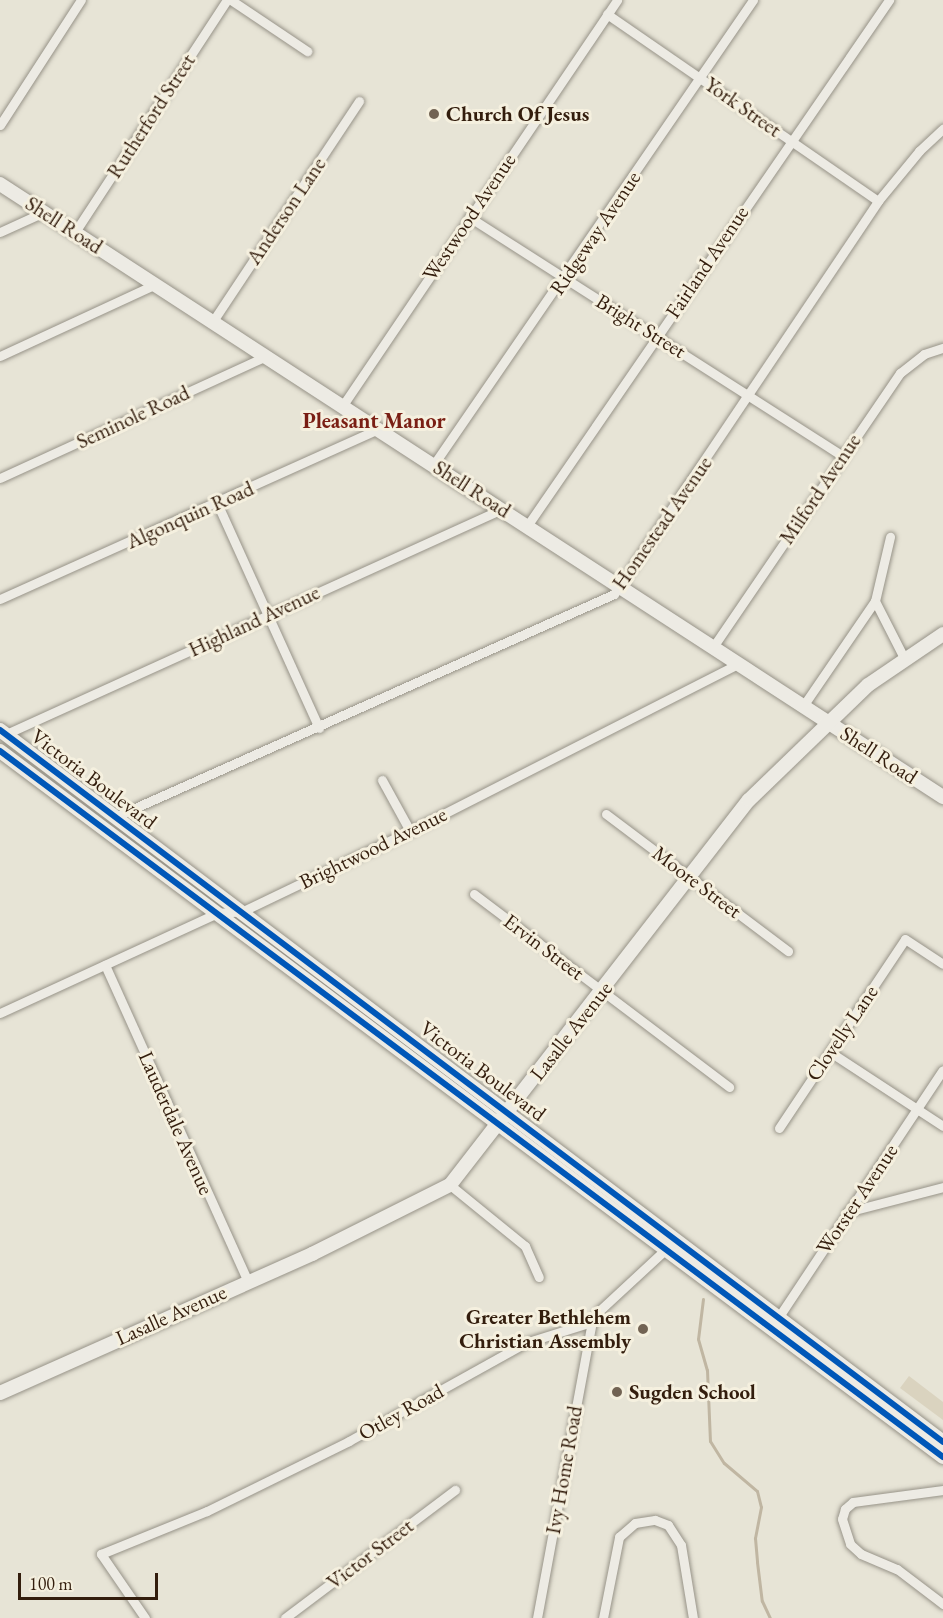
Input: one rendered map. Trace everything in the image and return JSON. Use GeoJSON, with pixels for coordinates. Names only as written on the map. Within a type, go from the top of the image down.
{"type":"FeatureCollection","features":[{"type":"Feature","properties":{"kind":"main road","name":"Shell Road"},"geometry":{"type":"LineString","coordinates":[[0,184],[943,797]]}},
{"type":"Feature","properties":{"kind":"main road","name":"Lasalle Avenue"},"geometry":{"type":"LineString","coordinates":[[0,1393],[247,1280],[323,1249],[450,1185],[749,800],[827,722],[904,658],[943,634]]}},
{"type":"Feature","properties":{"kind":"main road","name":"Victoria Boulevard"},"geometry":{"type":"LineString","coordinates":[[3,732],[676,1238],[775,1323],[943,1457]]}},
{"type":"Feature","properties":{"kind":"main road","name":"Victoria Boulevard"},"geometry":{"type":"LineString","coordinates":[[0,751],[664,1250],[775,1323],[943,1442]]}},
{"type":"Feature","properties":{"kind":"street"},"geometry":{"type":"LineString","coordinates":[[0,124],[80,0]]}},
{"type":"Feature","properties":{"kind":"street","name":"Rutherford Street"},"geometry":{"type":"LineString","coordinates":[[75,232],[227,0]]}},
{"type":"Feature","properties":{"kind":"street"},"geometry":{"type":"LineString","coordinates":[[231,0],[307,51]]}},
{"type":"Feature","properties":{"kind":"street","name":"Westwood Avenue"},"geometry":{"type":"LineString","coordinates":[[342,405],[617,0]]}},
{"type":"Feature","properties":{"kind":"street","name":"Ridgeway Avenue"},"geometry":{"type":"LineString","coordinates":[[434,464],[753,0]]}},
{"type":"Feature","properties":{"kind":"street","name":"Fairland Avenue"},"geometry":{"type":"LineString","coordinates":[[527,526],[789,140],[889,0]]}},
{"type":"Feature","properties":{"kind":"street","name":"York Street"},"geometry":{"type":"LineString","coordinates":[[607,14],[878,201]]}},
{"type":"Feature","properties":{"kind":"street","name":"Anderson Lane"},"geometry":{"type":"LineString","coordinates":[[213,321],[359,101]]}},
{"type":"Feature","properties":{"kind":"street","name":"Homestead Avenue"},"geometry":{"type":"LineString","coordinates":[[117,816],[320,728],[604,600],[621,586],[751,395],[878,201],[919,151],[943,129]]}},
{"type":"Feature","properties":{"kind":"street"},"geometry":{"type":"LineString","coordinates":[[0,232],[44,212]]}},
{"type":"Feature","properties":{"kind":"street","name":"Bright Street"},"geometry":{"type":"LineString","coordinates":[[469,217],[751,395],[842,456]]}},
{"type":"Feature","properties":{"kind":"street"},"geometry":{"type":"LineString","coordinates":[[0,356],[156,284]]}},
{"type":"Feature","properties":{"kind":"street","name":"Milford Avenue"},"geometry":{"type":"LineString","coordinates":[[713,647],[900,373],[924,354],[943,348]]}},
{"type":"Feature","properties":{"kind":"street","name":"Seminole Road"},"geometry":{"type":"LineString","coordinates":[[0,478],[266,356]]}},
{"type":"Feature","properties":{"kind":"street","name":"Algonquin Road"},"geometry":{"type":"LineString","coordinates":[[0,599],[379,429]]}},
{"type":"Feature","properties":{"kind":"street"},"geometry":{"type":"LineString","coordinates":[[217,503],[320,728]]}},
{"type":"Feature","properties":{"kind":"street","name":"Highland Avenue"},"geometry":{"type":"LineString","coordinates":[[3,732],[267,616],[502,509]]}},
{"type":"Feature","properties":{"kind":"street"},"geometry":{"type":"LineString","coordinates":[[802,706],[875,601],[890,537]]}},
{"type":"Feature","properties":{"kind":"street"},"geometry":{"type":"LineString","coordinates":[[875,601],[904,658]]}},
{"type":"Feature","properties":{"kind":"street","name":"Brightwood Avenue"},"geometry":{"type":"LineString","coordinates":[[0,1013],[217,913],[243,911],[410,831],[738,664]]}},
{"type":"Feature","properties":{"kind":"street"},"geometry":{"type":"LineString","coordinates":[[382,780],[410,831]]}},
{"type":"Feature","properties":{"kind":"street","name":"Moore Street"},"geometry":{"type":"LineString","coordinates":[[606,814],[788,951]]}},
{"type":"Feature","properties":{"kind":"street","name":"Ervin Street"},"geometry":{"type":"LineString","coordinates":[[474,894],[729,1087]]}},
{"type":"Feature","properties":{"kind":"street","name":"Clovelly Lane"},"geometry":{"type":"LineString","coordinates":[[779,1128],[905,939],[943,964]]}},
{"type":"Feature","properties":{"kind":"street","name":"Lauderdale Avenue"},"geometry":{"type":"LineString","coordinates":[[105,965],[247,1280]]}},
{"type":"Feature","properties":{"kind":"street"},"geometry":{"type":"LineString","coordinates":[[830,1052],[943,1126]]}},
{"type":"Feature","properties":{"kind":"street","name":"Worster Avenue"},"geometry":{"type":"LineString","coordinates":[[775,1323],[943,1070]]}},
{"type":"Feature","properties":{"kind":"street"},"geometry":{"type":"LineString","coordinates":[[450,1185],[525,1246],[539,1277]]}},
{"type":"Feature","properties":{"kind":"street"},"geometry":{"type":"LineString","coordinates":[[847,1212],[943,1187]]}},
{"type":"Feature","properties":{"kind":"street"},"geometry":{"type":"LineString","coordinates":[[592,1322],[598,1311],[676,1238]]}},
{"type":"Feature","properties":{"kind":"street","name":"Otley Road"},"geometry":{"type":"LineString","coordinates":[[146,1618],[101,1554],[207,1511],[349,1441],[525,1344],[592,1322]]}},
{"type":"Feature","properties":{"kind":"street","name":"Ivy Home Road"},"geometry":{"type":"LineString","coordinates":[[537,1618],[592,1322]]}},
{"type":"Feature","properties":{"kind":"street","name":"Victor Street"},"geometry":{"type":"LineString","coordinates":[[285,1618],[455,1490]]}},
{"type":"Feature","properties":{"kind":"street"},"geometry":{"type":"LineString","coordinates":[[943,1490],[853,1502],[844,1509],[842,1520],[850,1544],[861,1554],[897,1569],[943,1604]]}},
{"type":"Feature","properties":{"kind":"street"},"geometry":{"type":"LineString","coordinates":[[603,1618],[620,1537],[630,1525],[649,1520],[668,1525],[678,1537],[693,1618]]}},
{"type":"Feature","properties":{"kind":"shaded area"},"geometry":{"type":"Polygon","coordinates":[[[909,1376],[943,1402],[943,1420],[900,1388],[909,1376]]]}},
{"type":"Feature","properties":{"kind":"waterway"},"geometry":{"type":"LineString","coordinates":[[703,1299],[698,1339],[707,1370],[710,1441],[724,1463],[757,1491],[761,1507],[755,1538],[757,1562],[762,1601],[770,1618]]}},
{"type":"Feature","properties":{"kind":"cycle path"},"geometry":{"type":"LineString","coordinates":[[0,730],[943,1442]]}},
{"type":"Feature","properties":{"kind":"cycle path"},"geometry":{"type":"LineString","coordinates":[[0,751],[943,1457]]}},
{"type":"Feature","properties":{"kind":"place","name":"Church Of Jesus"},"geometry":{"type":"Point","coordinates":[434,114]}},
{"type":"Feature","properties":{"kind":"place","name":"Greater Bethlehem Christian Assembly"},"geometry":{"type":"Point","coordinates":[643,1329]}},
{"type":"Feature","properties":{"kind":"place","name":"Sugden School"},"geometry":{"type":"Point","coordinates":[617,1392]}},
{"type":"Feature","properties":{"kind":"district","name":"Pleasant Manor"},"geometry":{"type":"Point","coordinates":[374,421]}}]}
